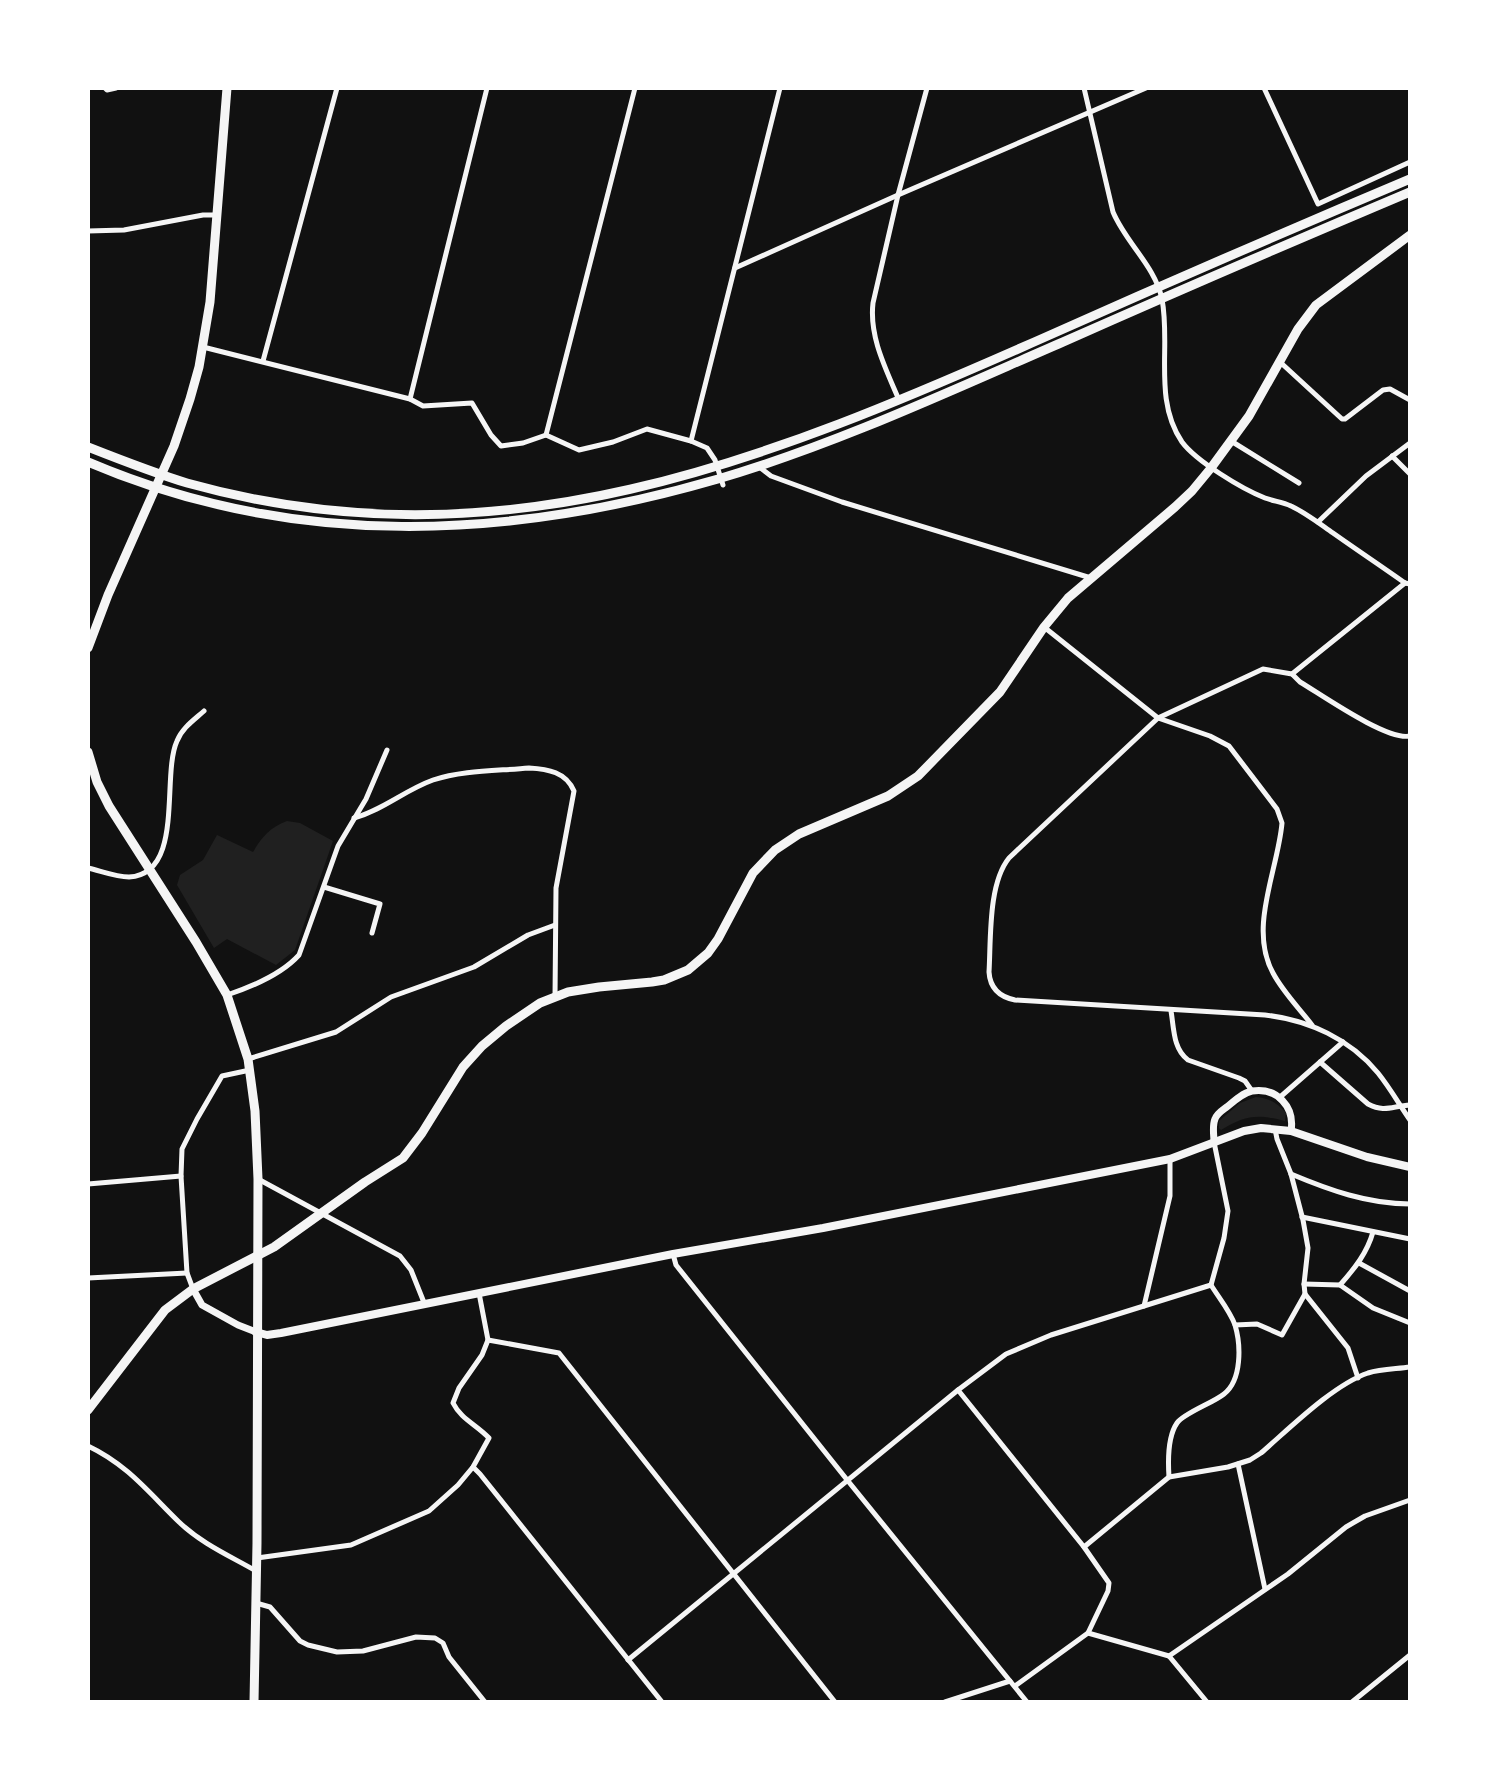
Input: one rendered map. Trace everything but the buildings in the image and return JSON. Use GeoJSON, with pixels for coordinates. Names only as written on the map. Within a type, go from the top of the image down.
{"type":"FeatureCollection","features":[{"type":"Feature","properties":{"kind":"main road"},"geometry":{"type":"LineString","coordinates":[[88,648],[104,605],[157,488],[184,419],[203,347],[210,302],[227,88]]}},
{"type":"Feature","properties":{"kind":"main road"},"geometry":{"type":"LineString","coordinates":[[88,447],[190,484],[301,506],[365,513],[431,516],[507,511],[582,500],[649,486],[717,467],[809,435],[899,400],[1410,179]]}},
{"type":"Feature","properties":{"kind":"main road"},"geometry":{"type":"LineString","coordinates":[[88,462],[157,488],[192,498],[277,516],[367,526],[433,527],[508,523],[585,511],[722,482],[758,466],[902,412],[1410,192]]}},
{"type":"Feature","properties":{"kind":"main road"},"geometry":{"type":"LineString","coordinates":[[88,1410],[165,1310],[193,1289],[257,1257],[403,1158],[455,1079],[473,1056],[517,1017],[555,997],[591,988],[664,980],[688,970],[718,939],[745,886],[764,860],[799,834],[888,796],[918,776],[1000,692],[1044,627],[1068,598],[1192,491],[1249,416],[1298,330],[1316,305],[1410,235]]}},
{"type":"Feature","properties":{"kind":"main road"},"geometry":{"type":"LineString","coordinates":[[88,752],[103,794],[227,995],[250,1070],[255,1111],[258,1179],[257,1558],[254,1701]]}},
{"type":"Feature","properties":{"kind":"main road"},"geometry":{"type":"LineString","coordinates":[[256,1332],[267,1335],[281,1333],[673,1254],[824,1228],[1170,1159],[1244,1131],[1275,1128],[1291,1131],[1367,1157],[1410,1167]]}},
{"type":"Feature","properties":{"kind":"street"},"geometry":{"type":"LineString","coordinates":[[105,88],[107,90],[116,88]]}},
{"type":"Feature","properties":{"kind":"street"},"geometry":{"type":"LineString","coordinates":[[263,361],[337,88]]}},
{"type":"Feature","properties":{"kind":"street"},"geometry":{"type":"LineString","coordinates":[[410,399],[487,88]]}},
{"type":"Feature","properties":{"kind":"street"},"geometry":{"type":"LineString","coordinates":[[546,435],[635,88]]}},
{"type":"Feature","properties":{"kind":"street"},"geometry":{"type":"LineString","coordinates":[[691,441],[780,88]]}},
{"type":"Feature","properties":{"kind":"street"},"geometry":{"type":"LineString","coordinates":[[899,400],[873,334],[871,319],[898,195],[927,88]]}},
{"type":"Feature","properties":{"kind":"street"},"geometry":{"type":"LineString","coordinates":[[1084,88],[1113,212],[1119,227],[1154,275],[1159,286],[1166,332],[1166,401],[1182,442],[1190,452],[1211,468],[1262,497],[1291,506],[1407,583],[1292,674]]}},
{"type":"Feature","properties":{"kind":"street"},"geometry":{"type":"LineString","coordinates":[[735,268],[1146,88]]}},
{"type":"Feature","properties":{"kind":"street"},"geometry":{"type":"LineString","coordinates":[[1264,88],[1318,204],[1410,162]]}},
{"type":"Feature","properties":{"kind":"street"},"geometry":{"type":"LineString","coordinates":[[88,231],[124,230],[203,215],[217,215]]}},
{"type":"Feature","properties":{"kind":"street"},"geometry":{"type":"LineString","coordinates":[[203,347],[410,399],[423,406],[472,402],[491,435],[501,446],[523,443],[546,435],[579,450],[613,442],[647,429],[691,441],[707,448],[722,482]]}},
{"type":"Feature","properties":{"kind":"street"},"geometry":{"type":"LineString","coordinates":[[1280,362],[1342,419],[1383,390],[1390,389],[1410,400]]}},
{"type":"Feature","properties":{"kind":"street"},"geometry":{"type":"LineString","coordinates":[[1231,441],[1299,483]]}},
{"type":"Feature","properties":{"kind":"street"},"geometry":{"type":"LineString","coordinates":[[1317,522],[1366,476],[1410,443]]}},
{"type":"Feature","properties":{"kind":"street"},"geometry":{"type":"LineString","coordinates":[[1392,456],[1410,474]]}},
{"type":"Feature","properties":{"kind":"street"},"geometry":{"type":"LineString","coordinates":[[758,466],[771,477],[842,502],[1091,578]]}},
{"type":"Feature","properties":{"kind":"street"},"geometry":{"type":"LineString","coordinates":[[1044,627],[1158,718],[1210,736],[1229,746],[1281,816],[1281,830],[1264,918],[1264,952],[1273,974],[1313,1026]]}},
{"type":"Feature","properties":{"kind":"street"},"geometry":{"type":"LineString","coordinates":[[1410,736],[1402,737],[1385,733],[1300,682],[1292,674],[1263,669],[1158,718],[1002,866],[994,895],[989,972],[996,991],[1001,996],[1015,1000],[1265,1015],[1299,1021],[1343,1042],[1374,1068],[1410,1120]]}},
{"type":"Feature","properties":{"kind":"street"},"geometry":{"type":"LineString","coordinates":[[88,868],[129,877],[149,870],[159,859],[165,840],[176,741],[186,726],[204,711]]}},
{"type":"Feature","properties":{"kind":"street"},"geometry":{"type":"LineString","coordinates":[[227,995],[265,979],[292,962],[298,955],[338,846],[373,786],[387,750]]}},
{"type":"Feature","properties":{"kind":"street"},"geometry":{"type":"LineString","coordinates":[[354,818],[373,813],[407,792],[448,776],[529,768],[541,768],[562,775],[574,791],[558,871],[555,997]]}},
{"type":"Feature","properties":{"kind":"street"},"geometry":{"type":"LineString","coordinates":[[324,887],[380,904],[372,933]]}},
{"type":"Feature","properties":{"kind":"street"},"geometry":{"type":"LineString","coordinates":[[248,1059],[336,1032],[391,997],[474,967],[528,935],[555,925]]}},
{"type":"Feature","properties":{"kind":"street"},"geometry":{"type":"LineString","coordinates":[[1171,1011],[1178,1048],[1183,1056],[1188,1060],[1245,1081],[1252,1091]]}},
{"type":"Feature","properties":{"kind":"street"},"geometry":{"type":"LineString","coordinates":[[1279,1098],[1343,1042]]}},
{"type":"Feature","properties":{"kind":"street"},"geometry":{"type":"LineString","coordinates":[[1320,1062],[1368,1104],[1376,1108],[1390,1109],[1410,1106]]}},
{"type":"Feature","properties":{"kind":"street"},"geometry":{"type":"LineString","coordinates":[[250,1070],[222,1076],[182,1149],[181,1176],[187,1273],[193,1289],[202,1305],[256,1332]]}},
{"type":"Feature","properties":{"kind":"street"},"geometry":{"type":"LineString","coordinates":[[1169,1477],[1173,1431],[1179,1420],[1224,1395],[1231,1388],[1238,1371],[1239,1358],[1235,1324],[1211,1285],[1224,1238],[1228,1211],[1214,1142],[1215,1118],[1242,1095],[1252,1091],[1266,1092],[1279,1098],[1290,1109],[1291,1131]]}},
{"type":"Feature","properties":{"kind":"street"},"geometry":{"type":"LineString","coordinates":[[1275,1128],[1277,1139],[1291,1173],[1308,1248],[1305,1294],[1348,1348],[1359,1378]]}},
{"type":"Feature","properties":{"kind":"street"},"geometry":{"type":"LineString","coordinates":[[1144,1306],[1170,1196],[1170,1159]]}},
{"type":"Feature","properties":{"kind":"street"},"geometry":{"type":"LineString","coordinates":[[1291,1173],[1336,1192],[1365,1199],[1410,1204]]}},
{"type":"Feature","properties":{"kind":"street"},"geometry":{"type":"LineString","coordinates":[[88,1184],[181,1176]]}},
{"type":"Feature","properties":{"kind":"street"},"geometry":{"type":"LineString","coordinates":[[258,1179],[400,1256],[411,1270],[425,1305]]}},
{"type":"Feature","properties":{"kind":"street"},"geometry":{"type":"LineString","coordinates":[[1302,1216],[1410,1239]]}},
{"type":"Feature","properties":{"kind":"street"},"geometry":{"type":"LineString","coordinates":[[1340,1285],[1359,1263],[1370,1245],[1373,1232]]}},
{"type":"Feature","properties":{"kind":"street"},"geometry":{"type":"LineString","coordinates":[[673,1254],[676,1265],[1027,1701]]}},
{"type":"Feature","properties":{"kind":"street"},"geometry":{"type":"LineString","coordinates":[[1359,1263],[1410,1291]]}},
{"type":"Feature","properties":{"kind":"street"},"geometry":{"type":"LineString","coordinates":[[88,1278],[187,1273]]}},
{"type":"Feature","properties":{"kind":"street"},"geometry":{"type":"LineString","coordinates":[[1304,1284],[1340,1285],[1373,1308],[1410,1323]]}},
{"type":"Feature","properties":{"kind":"street"},"geometry":{"type":"LineString","coordinates":[[628,1660],[733,1572],[958,1390],[1006,1354],[1051,1335],[1211,1285]]}},
{"type":"Feature","properties":{"kind":"street"},"geometry":{"type":"LineString","coordinates":[[257,1558],[351,1545],[429,1511],[458,1485],[473,1467],[489,1438],[462,1416],[453,1403],[459,1388],[482,1355],[488,1340],[480,1293]]}},
{"type":"Feature","properties":{"kind":"street"},"geometry":{"type":"LineString","coordinates":[[1235,1324],[1257,1324],[1282,1335],[1305,1294]]}},
{"type":"Feature","properties":{"kind":"street"},"geometry":{"type":"LineString","coordinates":[[488,1340],[559,1353],[835,1701]]}},
{"type":"Feature","properties":{"kind":"street"},"geometry":{"type":"LineString","coordinates":[[1084,1546],[1169,1477],[1238,1464],[1261,1453],[1327,1397],[1359,1378],[1375,1371],[1410,1367]]}},
{"type":"Feature","properties":{"kind":"street"},"geometry":{"type":"LineString","coordinates":[[958,1390],[1084,1546],[1109,1583],[1108,1591],[1088,1633],[1015,1686]]}},
{"type":"Feature","properties":{"kind":"street"},"geometry":{"type":"LineString","coordinates":[[88,1446],[126,1468],[180,1523],[208,1545],[256,1571]]}},
{"type":"Feature","properties":{"kind":"street"},"geometry":{"type":"LineString","coordinates":[[1238,1464],[1265,1589]]}},
{"type":"Feature","properties":{"kind":"street"},"geometry":{"type":"LineString","coordinates":[[473,1467],[662,1701]]}},
{"type":"Feature","properties":{"kind":"street"},"geometry":{"type":"LineString","coordinates":[[1170,1656],[1288,1574],[1346,1527],[1365,1515],[1410,1500]]}},
{"type":"Feature","properties":{"kind":"street"},"geometry":{"type":"LineString","coordinates":[[256,1603],[270,1607],[300,1641],[337,1652],[363,1651],[416,1637],[435,1638],[443,1643],[449,1657],[485,1701]]}},
{"type":"Feature","properties":{"kind":"street"},"geometry":{"type":"LineString","coordinates":[[1088,1633],[1170,1656],[1207,1701]]}},
{"type":"Feature","properties":{"kind":"street"},"geometry":{"type":"LineString","coordinates":[[1352,1701],[1410,1654]]}},
{"type":"Feature","properties":{"kind":"street"},"geometry":{"type":"LineString","coordinates":[[945,1701],[1010,1680]]}},
{"type":"Feature","properties":{"kind":"shaded area"},"geometry":{"type":"Polygon","coordinates":[[[287,821],[300,823],[333,841],[295,950],[276,965],[227,939],[214,948],[177,885],[180,875],[203,860],[217,835],[253,852],[267,834],[287,821]]]}},
{"type":"Feature","properties":{"kind":"shaded area"},"geometry":{"type":"Polygon","coordinates":[[[1256,1097],[1269,1100],[1279,1106],[1286,1113],[1285,1121],[1267,1117],[1252,1117],[1221,1130],[1219,1128],[1219,1121],[1240,1103],[1256,1097]]]}}]}
